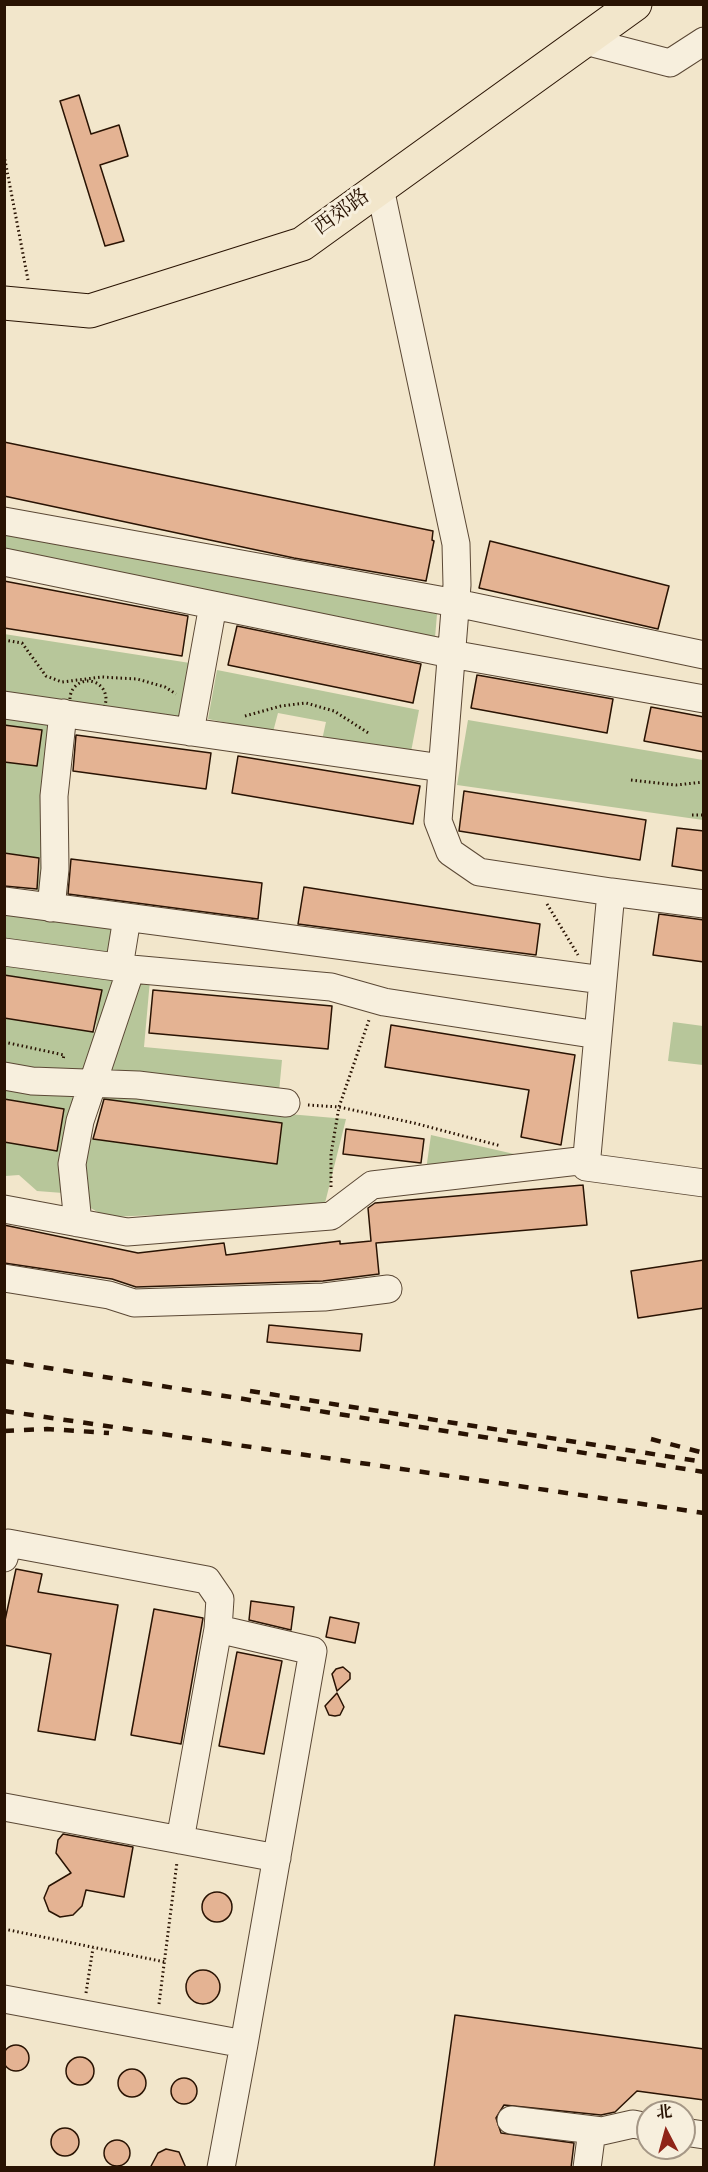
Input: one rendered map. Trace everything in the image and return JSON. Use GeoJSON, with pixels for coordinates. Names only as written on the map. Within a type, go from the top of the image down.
{"type":"FeatureCollection","features":[{"type":"Feature","properties":{"kind":"main road","name":"西郊路"},"geometry":{"type":"LineString","coordinates":[[18,305],[90,311],[302,244],[636,4]]}},
{"type":"Feature","properties":{"kind":"street"},"geometry":{"type":"LineString","coordinates":[[585,41],[670,63],[704,41]]}},
{"type":"Feature","properties":{"kind":"street"},"geometry":{"type":"LineString","coordinates":[[380,188],[456,544],[456,603],[438,821],[450,852],[479,872],[704,904]]}},
{"type":"Feature","properties":{"kind":"street"},"geometry":{"type":"LineString","coordinates":[[4,521],[456,603],[704,655]]}},
{"type":"Feature","properties":{"kind":"street"},"geometry":{"type":"LineString","coordinates":[[4,562],[451,654],[704,699]]}},
{"type":"Feature","properties":{"kind":"street"},"geometry":{"type":"LineString","coordinates":[[190,732],[213,605]]}},
{"type":"Feature","properties":{"kind":"street"},"geometry":{"type":"LineString","coordinates":[[4,705],[442,768]]}},
{"type":"Feature","properties":{"kind":"street"},"geometry":{"type":"LineString","coordinates":[[51,908],[55,869],[54,796],[63,713]]}},
{"type":"Feature","properties":{"kind":"street"},"geometry":{"type":"LineString","coordinates":[[611,892],[586,1167],[704,1183]]}},
{"type":"Feature","properties":{"kind":"street"},"geometry":{"type":"LineString","coordinates":[[4,901],[603,980]]}},
{"type":"Feature","properties":{"kind":"street"},"geometry":{"type":"LineString","coordinates":[[78,1223],[72,1164],[80,1121],[125,968],[127,918]]}},
{"type":"Feature","properties":{"kind":"street"},"geometry":{"type":"LineString","coordinates":[[4,952],[125,968],[331,987],[374,999],[598,1035]]}},
{"type":"Feature","properties":{"kind":"street"},"geometry":{"type":"LineString","coordinates":[[4,1076],[58,1082],[138,1085],[286,1103]]}},
{"type":"Feature","properties":{"kind":"street"},"geometry":{"type":"LineString","coordinates":[[4,1209],[127,1232],[332,1216],[372,1185],[587,1160]]}},
{"type":"Feature","properties":{"kind":"street"},"geometry":{"type":"LineString","coordinates":[[4,1278],[109,1295],[134,1303],[324,1297],[388,1289]]}},
{"type":"Feature","properties":{"kind":"street"},"geometry":{"type":"LineString","coordinates":[[4,1558],[8,1544],[207,1580],[220,1599],[218,1629],[180,1840]]}},
{"type":"Feature","properties":{"kind":"street"},"geometry":{"type":"LineString","coordinates":[[218,1629],[313,1651],[221,2168]]}},
{"type":"Feature","properties":{"kind":"street"},"geometry":{"type":"LineString","coordinates":[[4,1807],[277,1858]]}},
{"type":"Feature","properties":{"kind":"street"},"geometry":{"type":"LineString","coordinates":[[4,1999],[244,2044]]}},
{"type":"Feature","properties":{"kind":"street"},"geometry":{"type":"LineString","coordinates":[[510,2120],[602,2131],[636,2125]]}},
{"type":"Feature","properties":{"kind":"street"},"geometry":{"type":"LineString","coordinates":[[587,2168],[592,2130]]}},
{"type":"Feature","properties":{"kind":"path"},"geometry":{"type":"LineString","coordinates":[[4,155],[18,305]]}},
{"type":"Feature","properties":{"kind":"path"},"geometry":{"type":"LineString","coordinates":[[631,780],[676,785],[704,782]]}},
{"type":"Feature","properties":{"kind":"path"},"geometry":{"type":"LineString","coordinates":[[692,814],[704,815]]}},
{"type":"Feature","properties":{"kind":"path"},"geometry":{"type":"LineString","coordinates":[[339,1210],[331,1188],[331,1154],[339,1107],[365,1038],[374,999]]}},
{"type":"Feature","properties":{"kind":"path"},"geometry":{"type":"LineString","coordinates":[[4,1042],[64,1055],[58,1082]]}},
{"type":"Feature","properties":{"kind":"path"},"geometry":{"type":"LineString","coordinates":[[155,2028],[180,1840]]}},
{"type":"Feature","properties":{"kind":"path"},"geometry":{"type":"LineString","coordinates":[[4,1929],[165,1962]]}},
{"type":"Feature","properties":{"kind":"path"},"geometry":{"type":"LineString","coordinates":[[83,2014],[93,1948]]}},
{"type":"Feature","properties":{"kind":"green space"},"geometry":{"type":"Polygon","coordinates":[[[4,530],[437,614],[435,638],[5,551],[4,530]]]}},
{"type":"Feature","properties":{"kind":"green space"},"geometry":{"type":"Polygon","coordinates":[[[4,634],[190,663],[185,722],[5,695],[4,634]]]}},
{"type":"Feature","properties":{"kind":"green space"},"geometry":{"type":"Polygon","coordinates":[[[217,670],[419,710],[410,757],[322,740],[326,722],[278,713],[273,732],[208,719],[217,670]]]}},
{"type":"Feature","properties":{"kind":"green space"},"geometry":{"type":"Polygon","coordinates":[[[5,715],[50,721],[41,918],[118,926],[115,980],[150,980],[144,1047],[282,1060],[277,1113],[346,1119],[325,1203],[209,1213],[107,1217],[63,1193],[37,1191],[19,1175],[5,1176],[5,1142],[57,1151],[64,1109],[5,1099],[4,1018],[95,1032],[101,991],[5,975],[5,892],[36,896],[41,858],[5,853],[5,715]],[[97,1098],[91,1139],[277,1163],[282,1123],[97,1098]]]}},
{"type":"Feature","properties":{"kind":"green space"},"geometry":{"type":"Polygon","coordinates":[[[468,720],[703,760],[703,820],[457,785],[468,720]]]}},
{"type":"Feature","properties":{"kind":"green space"},"geometry":{"type":"Polygon","coordinates":[[[673,1022],[703,1026],[703,1065],[668,1061],[673,1022]]]}},
{"type":"Feature","properties":{"kind":"green space"},"geometry":{"type":"Polygon","coordinates":[[[431,1135],[536,1159],[426,1170],[431,1135]]]}},
{"type":"Feature","properties":{"kind":"building"},"geometry":{"type":"Polygon","coordinates":[[[79,95],[91,134],[119,125],[128,156],[100,165],[124,241],[105,246],[60,101],[79,95]]]}},
{"type":"Feature","properties":{"kind":"building"},"geometry":{"type":"Polygon","coordinates":[[[4,442],[433,531],[432,540],[434,541],[426,581],[294,558],[4,496],[4,442]]]}},
{"type":"Feature","properties":{"kind":"building"},"geometry":{"type":"Polygon","coordinates":[[[490,541],[669,586],[658,629],[479,588],[490,541]]]}},
{"type":"Feature","properties":{"kind":"building"},"geometry":{"type":"Polygon","coordinates":[[[4,581],[188,616],[182,656],[4,628],[4,581]]]}},
{"type":"Feature","properties":{"kind":"building"},"geometry":{"type":"Polygon","coordinates":[[[237,626],[421,664],[413,703],[228,665],[237,626]]]}},
{"type":"Feature","properties":{"kind":"building"},"geometry":{"type":"Polygon","coordinates":[[[477,675],[613,699],[607,733],[471,708],[477,675]]]}},
{"type":"Feature","properties":{"kind":"building"},"geometry":{"type":"Polygon","coordinates":[[[651,707],[704,717],[704,752],[644,741],[651,707]]]}},
{"type":"Feature","properties":{"kind":"building"},"geometry":{"type":"Polygon","coordinates":[[[4,725],[42,730],[37,766],[4,762],[4,725]]]}},
{"type":"Feature","properties":{"kind":"building"},"geometry":{"type":"Polygon","coordinates":[[[76,735],[211,753],[206,789],[73,771],[76,735]]]}},
{"type":"Feature","properties":{"kind":"building"},"geometry":{"type":"Polygon","coordinates":[[[238,756],[420,786],[413,824],[232,793],[238,756]]]}},
{"type":"Feature","properties":{"kind":"building"},"geometry":{"type":"Polygon","coordinates":[[[464,791],[646,820],[640,860],[459,831],[464,791]]]}},
{"type":"Feature","properties":{"kind":"building"},"geometry":{"type":"Polygon","coordinates":[[[677,828],[704,831],[704,871],[672,866],[677,828]]]}},
{"type":"Feature","properties":{"kind":"building"},"geometry":{"type":"Polygon","coordinates":[[[4,853],[39,858],[37,889],[4,886],[4,853]]]}},
{"type":"Feature","properties":{"kind":"building"},"geometry":{"type":"Polygon","coordinates":[[[71,859],[262,883],[258,919],[68,894],[71,859]]]}},
{"type":"Feature","properties":{"kind":"building"},"geometry":{"type":"Polygon","coordinates":[[[304,887],[540,924],[536,955],[298,924],[304,887]]]}},
{"type":"Feature","properties":{"kind":"building"},"geometry":{"type":"Polygon","coordinates":[[[659,914],[704,920],[704,962],[653,955],[659,914]]]}},
{"type":"Feature","properties":{"kind":"building"},"geometry":{"type":"Polygon","coordinates":[[[4,975],[102,990],[93,1032],[4,1018],[4,975]]]}},
{"type":"Feature","properties":{"kind":"building"},"geometry":{"type":"Polygon","coordinates":[[[153,990],[332,1006],[328,1049],[149,1033],[153,990]]]}},
{"type":"Feature","properties":{"kind":"building"},"geometry":{"type":"Polygon","coordinates":[[[391,1025],[575,1055],[561,1145],[521,1137],[529,1090],[385,1067],[391,1025]]]}},
{"type":"Feature","properties":{"kind":"building"},"geometry":{"type":"Polygon","coordinates":[[[4,1099],[64,1109],[57,1151],[4,1142],[4,1099]]]}},
{"type":"Feature","properties":{"kind":"building"},"geometry":{"type":"Polygon","coordinates":[[[104,1099],[282,1123],[277,1164],[93,1139],[104,1099]]]}},
{"type":"Feature","properties":{"kind":"building"},"geometry":{"type":"Polygon","coordinates":[[[346,1129],[424,1139],[421,1163],[343,1154],[346,1129]]]}},
{"type":"Feature","properties":{"kind":"building"},"geometry":{"type":"Polygon","coordinates":[[[583,1185],[587,1225],[376,1243],[379,1274],[323,1281],[136,1287],[112,1279],[4,1263],[4,1225],[138,1253],[224,1243],[226,1255],[340,1241],[340,1244],[371,1241],[368,1208],[375,1203],[583,1185]]]}},
{"type":"Feature","properties":{"kind":"building"},"geometry":{"type":"Polygon","coordinates":[[[704,1260],[704,1308],[638,1318],[631,1271],[704,1260]]]}},
{"type":"Feature","properties":{"kind":"building"},"geometry":{"type":"Polygon","coordinates":[[[269,1325],[362,1334],[360,1351],[267,1342],[269,1325]]]}},
{"type":"Feature","properties":{"kind":"building"},"geometry":{"type":"Polygon","coordinates":[[[16,1569],[42,1574],[38,1592],[118,1605],[95,1740],[38,1731],[51,1654],[4,1645],[4,1625],[16,1569]]]}},
{"type":"Feature","properties":{"kind":"building"},"geometry":{"type":"Polygon","coordinates":[[[251,1601],[294,1607],[291,1630],[249,1620],[251,1601]]]}},
{"type":"Feature","properties":{"kind":"building"},"geometry":{"type":"Polygon","coordinates":[[[154,1609],[203,1618],[181,1744],[131,1735],[154,1609]]]}},
{"type":"Feature","properties":{"kind":"building"},"geometry":{"type":"Polygon","coordinates":[[[330,1617],[359,1623],[355,1643],[326,1637],[330,1617]]]}},
{"type":"Feature","properties":{"kind":"building"},"geometry":{"type":"Polygon","coordinates":[[[237,1652],[282,1661],[264,1754],[219,1746],[237,1652]]]}},
{"type":"Feature","properties":{"kind":"building"},"geometry":{"type":"Polygon","coordinates":[[[343,1667],[350,1673],[350,1679],[337,1691],[332,1674],[336,1669],[343,1667]]]}},
{"type":"Feature","properties":{"kind":"building"},"geometry":{"type":"Polygon","coordinates":[[[337,1693],[344,1707],[340,1715],[329,1715],[325,1706],[337,1693]]]}},
{"type":"Feature","properties":{"kind":"building"},"geometry":{"type":"Polygon","coordinates":[[[63,1834],[133,1847],[124,1897],[86,1890],[82,1906],[73,1915],[60,1917],[49,1911],[44,1898],[49,1886],[71,1873],[56,1853],[58,1840],[63,1834]]]}},
{"type":"Feature","properties":{"kind":"building"},"geometry":{"type":"Polygon","coordinates":[[[217,1892],[228,1896],[232,1907],[228,1918],[217,1922],[206,1918],[202,1907],[206,1896],[217,1892]]]}},
{"type":"Feature","properties":{"kind":"building"},"geometry":{"type":"Polygon","coordinates":[[[203,1970],[215,1975],[220,1987],[215,1999],[203,2004],[191,1999],[186,1987],[191,1975],[203,1970]]]}},
{"type":"Feature","properties":{"kind":"building"},"geometry":{"type":"Polygon","coordinates":[[[455,2015],[704,2049],[704,2100],[637,2091],[615,2112],[601,2115],[504,2105],[496,2118],[501,2133],[574,2143],[571,2168],[434,2168],[455,2015]]]}},
{"type":"Feature","properties":{"kind":"building"},"geometry":{"type":"Polygon","coordinates":[[[16,2045],[25,2049],[29,2058],[25,2067],[16,2071],[7,2067],[3,2058],[7,2049],[16,2045]]]}},
{"type":"Feature","properties":{"kind":"building"},"geometry":{"type":"Polygon","coordinates":[[[80,2057],[90,2061],[94,2071],[90,2081],[80,2085],[70,2081],[66,2071],[70,2061],[80,2057]]]}},
{"type":"Feature","properties":{"kind":"building"},"geometry":{"type":"Polygon","coordinates":[[[132,2069],[142,2073],[146,2083],[142,2093],[132,2097],[122,2093],[118,2083],[122,2073],[132,2069]]]}},
{"type":"Feature","properties":{"kind":"building"},"geometry":{"type":"Polygon","coordinates":[[[184,2078],[193,2082],[197,2091],[193,2100],[184,2104],[175,2100],[171,2091],[175,2082],[184,2078]]]}},
{"type":"Feature","properties":{"kind":"building"},"geometry":{"type":"Polygon","coordinates":[[[65,2128],[75,2132],[79,2142],[75,2152],[65,2156],[55,2152],[51,2142],[55,2132],[65,2128]]]}},
{"type":"Feature","properties":{"kind":"building"},"geometry":{"type":"Polygon","coordinates":[[[117,2140],[126,2144],[130,2153],[126,2162],[117,2166],[108,2162],[104,2153],[108,2144],[117,2140]]]}},
{"type":"Feature","properties":{"kind":"building"},"geometry":{"type":"Polygon","coordinates":[[[166,2149],[179,2152],[186,2168],[150,2168],[158,2153],[166,2149]]]}},
{"type":"Feature","properties":{"kind":"railway"},"geometry":{"type":"LineString","coordinates":[[4,1361],[704,1472]]}},
{"type":"Feature","properties":{"kind":"railway"},"geometry":{"type":"LineString","coordinates":[[250,1391],[704,1462]]}},
{"type":"Feature","properties":{"kind":"railway"},"geometry":{"type":"LineString","coordinates":[[4,1411],[704,1513]]}},
{"type":"Feature","properties":{"kind":"railway"},"geometry":{"type":"LineString","coordinates":[[4,1431],[47,1429],[109,1433]]}},
{"type":"Feature","properties":{"kind":"railway"},"geometry":{"type":"LineString","coordinates":[[651,1439],[704,1453]]}}]}
